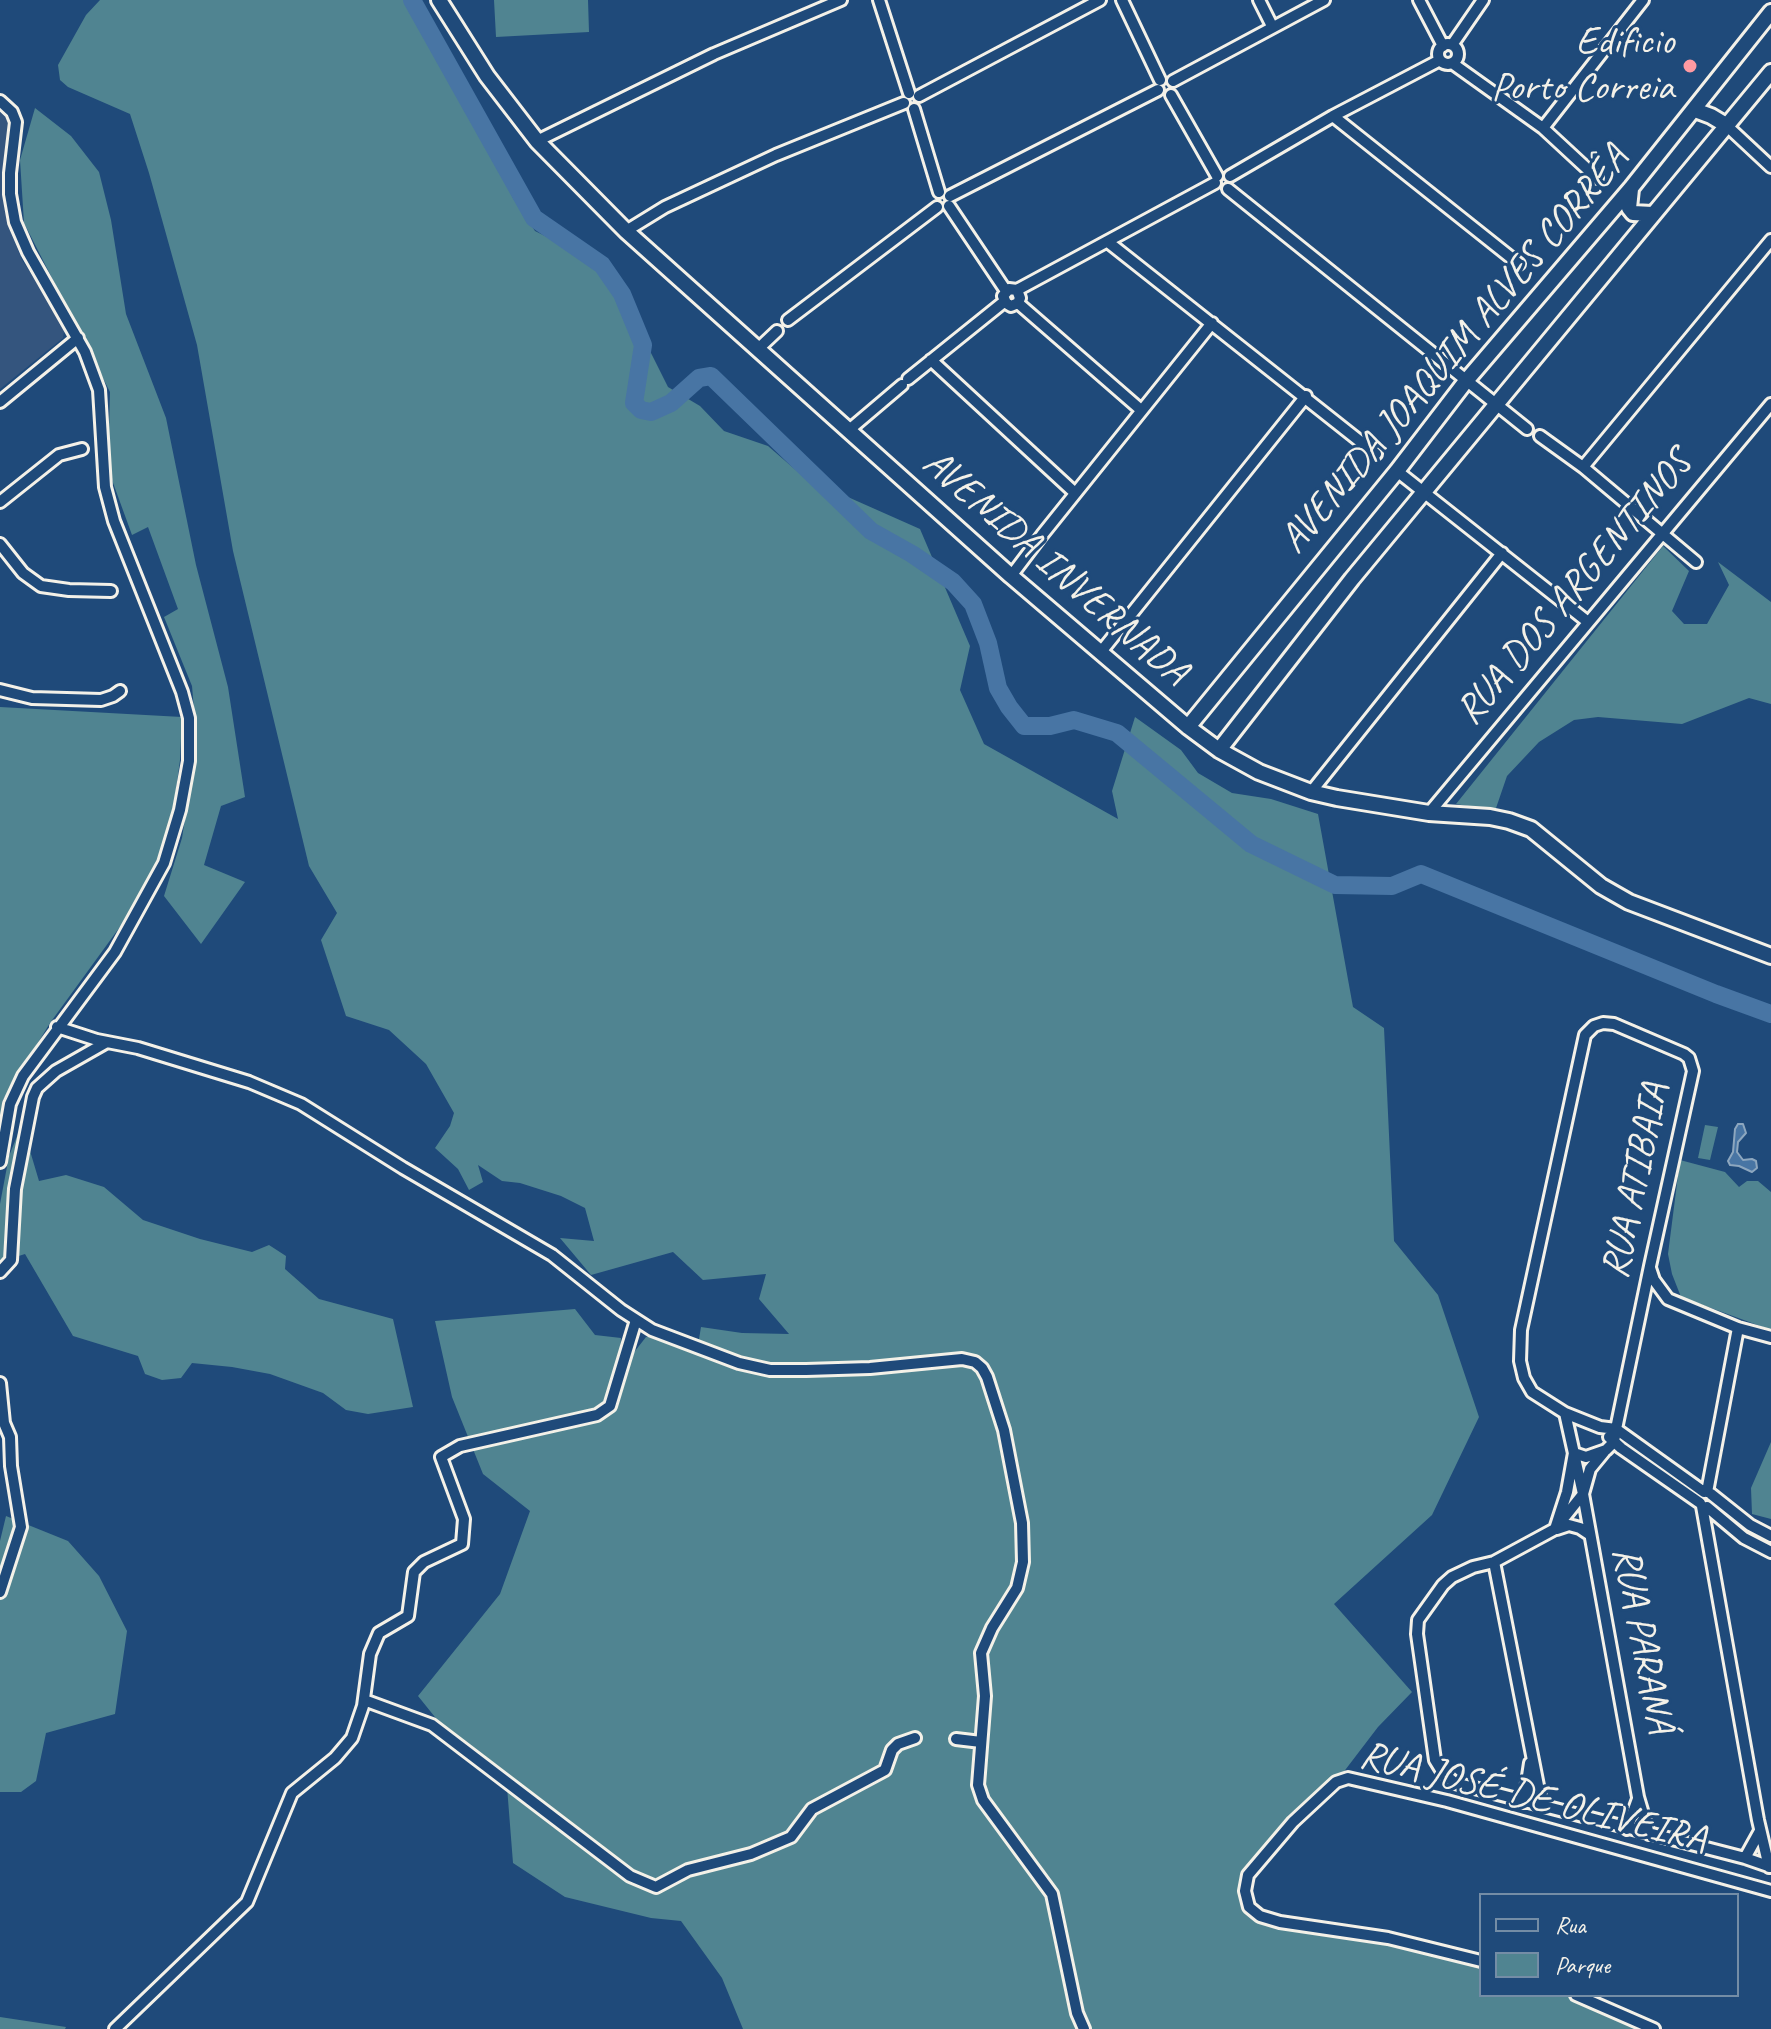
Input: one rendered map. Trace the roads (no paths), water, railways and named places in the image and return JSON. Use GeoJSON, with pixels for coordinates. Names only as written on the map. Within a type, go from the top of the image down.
{"type":"FeatureCollection","features":[{"type":"Feature","properties":{"kind":"main road","name":"AVENIDA INVERNADA"},"geometry":{"type":"LineString","coordinates":[[439,0],[487,76],[537,141],[626,231],[1011,576],[1219,750],[1259,772],[1311,792],[1371,805],[1490,817],[1531,829],[1601,886],[1629,902],[1771,956]]}},
{"type":"Feature","properties":{"kind":"main road","name":"AVENIDA JOAQUIM ALVES CORRÊA"},"geometry":{"type":"LineString","coordinates":[[1188,727],[1397,471],[1466,381],[1631,188],[1771,12]]}},
{"type":"Feature","properties":{"kind":"main road","name":"AVENIDA JOAQUIM ALVES CORRÊA"},"geometry":{"type":"LineString","coordinates":[[1219,750],[1496,403],[1771,72]]}},
{"type":"Feature","properties":{"kind":"main road"},"geometry":{"type":"LineString","coordinates":[[1695,110],[1726,125]]}},
{"type":"Feature","properties":{"kind":"main road"},"geometry":{"type":"LineString","coordinates":[[1631,188],[1629,208],[1633,213],[1652,214]]}},
{"type":"Feature","properties":{"kind":"street"},"geometry":{"type":"LineString","coordinates":[[537,141],[714,54],[841,0]]}},
{"type":"Feature","properties":{"kind":"street"},"geometry":{"type":"LineString","coordinates":[[879,0],[946,198],[1009,294]]}},
{"type":"Feature","properties":{"kind":"street"},"geometry":{"type":"LineString","coordinates":[[626,231],[665,207],[776,155],[912,100],[1100,0]]}},
{"type":"Feature","properties":{"kind":"street"},"geometry":{"type":"LineString","coordinates":[[1122,0],[1162,95],[1171,95]]}},
{"type":"Feature","properties":{"kind":"street"},"geometry":{"type":"LineString","coordinates":[[1259,0],[1272,26]]}},
{"type":"Feature","properties":{"kind":"street"},"geometry":{"type":"LineString","coordinates":[[1173,81],[1324,0]]}},
{"type":"Feature","properties":{"kind":"street"},"geometry":{"type":"LineString","coordinates":[[1419,0],[1458,55],[1452,63]]}},
{"type":"Feature","properties":{"kind":"street"},"geometry":{"type":"LineString","coordinates":[[1440,60],[1439,54],[1483,0]]}},
{"type":"Feature","properties":{"kind":"street"},"geometry":{"type":"LineString","coordinates":[[1543,128],[1643,0]]}},
{"type":"Feature","properties":{"kind":"street"},"geometry":{"type":"LineString","coordinates":[[1440,60],[1452,63],[1543,128],[1597,178]]}},
{"type":"Feature","properties":{"kind":"street"},"geometry":{"type":"LineString","coordinates":[[1230,176],[1333,116],[1440,60]]}},
{"type":"Feature","properties":{"kind":"street"},"geometry":{"type":"LineString","coordinates":[[788,320],[937,207],[934,199],[946,198],[1168,78],[1175,87],[1171,95]]}},
{"type":"Feature","properties":{"kind":"street"},"geometry":{"type":"LineString","coordinates":[[1171,95],[1220,190],[1228,189],[1527,429]]}},
{"type":"Feature","properties":{"kind":"street"},"geometry":{"type":"LineString","coordinates":[[0,101],[12,112],[16,122],[10,194],[15,222],[28,252],[78,338],[99,390],[105,487],[114,521],[182,692],[189,718],[189,761],[180,810],[158,876],[115,952],[23,1076],[10,1104],[0,1162]]}},
{"type":"Feature","properties":{"kind":"street"},"geometry":{"type":"LineString","coordinates":[[1333,116],[1519,264]]}},
{"type":"Feature","properties":{"kind":"street"},"geometry":{"type":"LineString","coordinates":[[1726,125],[1771,167]]}},
{"type":"Feature","properties":{"kind":"street"},"geometry":{"type":"LineString","coordinates":[[849,430],[1009,294],[1108,242],[1225,173],[1230,176]]}},
{"type":"Feature","properties":{"kind":"street"},"geometry":{"type":"LineString","coordinates":[[1228,189],[1230,176]]}},
{"type":"Feature","properties":{"kind":"street"},"geometry":{"type":"LineString","coordinates":[[1583,467],[1771,240]]}},
{"type":"Feature","properties":{"kind":"street"},"geometry":{"type":"LineString","coordinates":[[1108,242],[1376,454]]}},
{"type":"Feature","properties":{"kind":"street"},"geometry":{"type":"LineString","coordinates":[[1009,294],[1020,295],[1018,303],[1141,410]]}},
{"type":"Feature","properties":{"kind":"street"},"geometry":{"type":"LineString","coordinates":[[1011,576],[1212,323]]}},
{"type":"Feature","properties":{"kind":"street"},"geometry":{"type":"LineString","coordinates":[[758,349],[777,331]]}},
{"type":"Feature","properties":{"kind":"street"},"geometry":{"type":"LineString","coordinates":[[0,402],[78,338]]}},
{"type":"Feature","properties":{"kind":"street"},"geometry":{"type":"LineString","coordinates":[[931,360],[1075,493]]}},
{"type":"Feature","properties":{"kind":"street"},"geometry":{"type":"LineString","coordinates":[[1100,653],[1306,396]]}},
{"type":"Feature","properties":{"kind":"street","name":"RUA DOS ARGENTINOS"},"geometry":{"type":"LineString","coordinates":[[1429,813],[1771,404]]}},
{"type":"Feature","properties":{"kind":"street"},"geometry":{"type":"LineString","coordinates":[[1540,436],[1583,467],[1696,562]]}},
{"type":"Feature","properties":{"kind":"street"},"geometry":{"type":"LineString","coordinates":[[0,502],[59,455],[82,449]]}},
{"type":"Feature","properties":{"kind":"street"},"geometry":{"type":"LineString","coordinates":[[1397,471],[1588,622]]}},
{"type":"Feature","properties":{"kind":"street"},"geometry":{"type":"LineString","coordinates":[[0,544],[23,573],[41,586],[111,591]]}},
{"type":"Feature","properties":{"kind":"street"},"geometry":{"type":"LineString","coordinates":[[1311,792],[1502,553]]}},
{"type":"Feature","properties":{"kind":"street"},"geometry":{"type":"LineString","coordinates":[[0,690],[32,698],[101,700],[120,691]]}},
{"type":"Feature","properties":{"kind":"street","name":"RUA ATIBAIA"},"geometry":{"type":"LineString","coordinates":[[1565,1413],[1532,1392],[1524,1378],[1520,1361],[1521,1330],[1585,1035],[1594,1026],[1614,1024],[1684,1054],[1692,1063],[1693,1071],[1610,1446]]}},
{"type":"Feature","properties":{"kind":"street"},"geometry":{"type":"LineString","coordinates":[[57,1027],[249,1082],[301,1104],[552,1255],[652,1330],[753,1368],[870,1368],[945,1358],[975,1362],[982,1368],[1004,1430],[1022,1523],[1023,1562],[1017,1588],[992,1628],[981,1653],[985,1696],[978,1785],[983,1800],[1052,1894],[1077,2013],[1084,2029]]}},
{"type":"Feature","properties":{"kind":"street"},"geometry":{"type":"LineString","coordinates":[[0,1272],[11,1260],[15,1189],[37,1088],[56,1071],[107,1042]]}},
{"type":"Feature","properties":{"kind":"street"},"geometry":{"type":"LineString","coordinates":[[1650,1266],[1654,1280],[1668,1299],[1738,1328],[1771,1337]]}},
{"type":"Feature","properties":{"kind":"street"},"geometry":{"type":"LineString","coordinates":[[115,2029],[247,1902],[292,1793],[335,1758],[352,1738],[364,1700],[370,1654],[379,1633],[408,1616],[414,1572],[424,1562],[462,1544],[464,1519],[441,1457],[460,1446],[597,1415],[610,1406],[636,1320]]}},
{"type":"Feature","properties":{"kind":"street"},"geometry":{"type":"LineString","coordinates":[[1703,1505],[1713,1501],[1708,1493],[1738,1328]]}},
{"type":"Feature","properties":{"kind":"street"},"geometry":{"type":"LineString","coordinates":[[0,1383],[21,1527],[0,1592]]}},
{"type":"Feature","properties":{"kind":"street"},"geometry":{"type":"LineString","coordinates":[[1565,1413],[1600,1427],[1616,1429],[1750,1525],[1771,1536]]}},
{"type":"Feature","properties":{"kind":"street","name":"RUA PARANÁ"},"geometry":{"type":"LineString","coordinates":[[1565,1413],[1583,1494],[1638,1797],[1649,1834]]}},
{"type":"Feature","properties":{"kind":"street"},"geometry":{"type":"LineString","coordinates":[[1600,1427],[1610,1446],[1703,1505],[1744,1538],[1771,1552]]}},
{"type":"Feature","properties":{"kind":"street"},"geometry":{"type":"LineString","coordinates":[[1555,1529],[1567,1492],[1574,1453],[1586,1457],[1610,1446]]}},
{"type":"Feature","properties":{"kind":"street"},"geometry":{"type":"LineString","coordinates":[[1555,1529],[1583,1494],[1596,1459],[1610,1446]]}},
{"type":"Feature","properties":{"kind":"street"},"geometry":{"type":"LineString","coordinates":[[1703,1505],[1760,1831],[1770,1867]]}},
{"type":"Feature","properties":{"kind":"street"},"geometry":{"type":"LineString","coordinates":[[1589,1534],[1569,1525],[1555,1529],[1494,1562],[1452,1577],[1418,1620],[1417,1634],[1435,1760],[1443,1773],[1455,1783],[1770,1867]]}},
{"type":"Feature","properties":{"kind":"street"},"geometry":{"type":"LineString","coordinates":[[1494,1562],[1542,1806]]}},
{"type":"Feature","properties":{"kind":"street"},"geometry":{"type":"LineString","coordinates":[[364,1700],[432,1725],[630,1876],[656,1887],[688,1870],[751,1854],[791,1837],[812,1809],[885,1770],[892,1750],[898,1744],[915,1738]]}},
{"type":"Feature","properties":{"kind":"street"},"geometry":{"type":"LineString","coordinates":[[956,1739],[981,1742]]}},
{"type":"Feature","properties":{"kind":"street"},"geometry":{"type":"LineString","coordinates":[[1524,1802],[1531,1753]]}},
{"type":"Feature","properties":{"kind":"street","name":"RUA JOSÉ DE OLIVEIRA"},"geometry":{"type":"LineString","coordinates":[[1479,1961],[1388,1938],[1280,1922],[1260,1916],[1249,1907],[1245,1891],[1248,1875],[1293,1822],[1336,1782],[1348,1778],[1447,1801],[1771,1891]]}},
{"type":"Feature","properties":{"kind":"street","name":"RUA PARANÁ"},"geometry":{"type":"LineString","coordinates":[[1627,1829],[1638,1797]]}},
{"type":"Feature","properties":{"kind":"street"},"geometry":{"type":"LineString","coordinates":[[1745,1858],[1760,1831]]}},
{"type":"Feature","properties":{"kind":"street"},"geometry":{"type":"LineString","coordinates":[[1581,1997],[1654,2029]]}},
{"type":"Feature","properties":{"kind":"waterway"},"geometry":{"type":"LineString","coordinates":[[412,0],[534,218],[602,265],[622,294],[643,345],[634,403],[641,410],[651,412],[671,403],[699,378],[711,376],[871,531],[953,582],[973,604],[988,643],[998,688],[1024,726],[1050,726],[1074,720],[1117,733],[1251,844],[1335,885],[1392,886],[1421,874],[1771,1014]]}},
{"type":"Feature","properties":{"kind":"place","name":"Edificio Porto Correia"},"geometry":{"type":"Point","coordinates":[1690,66]}}]}
